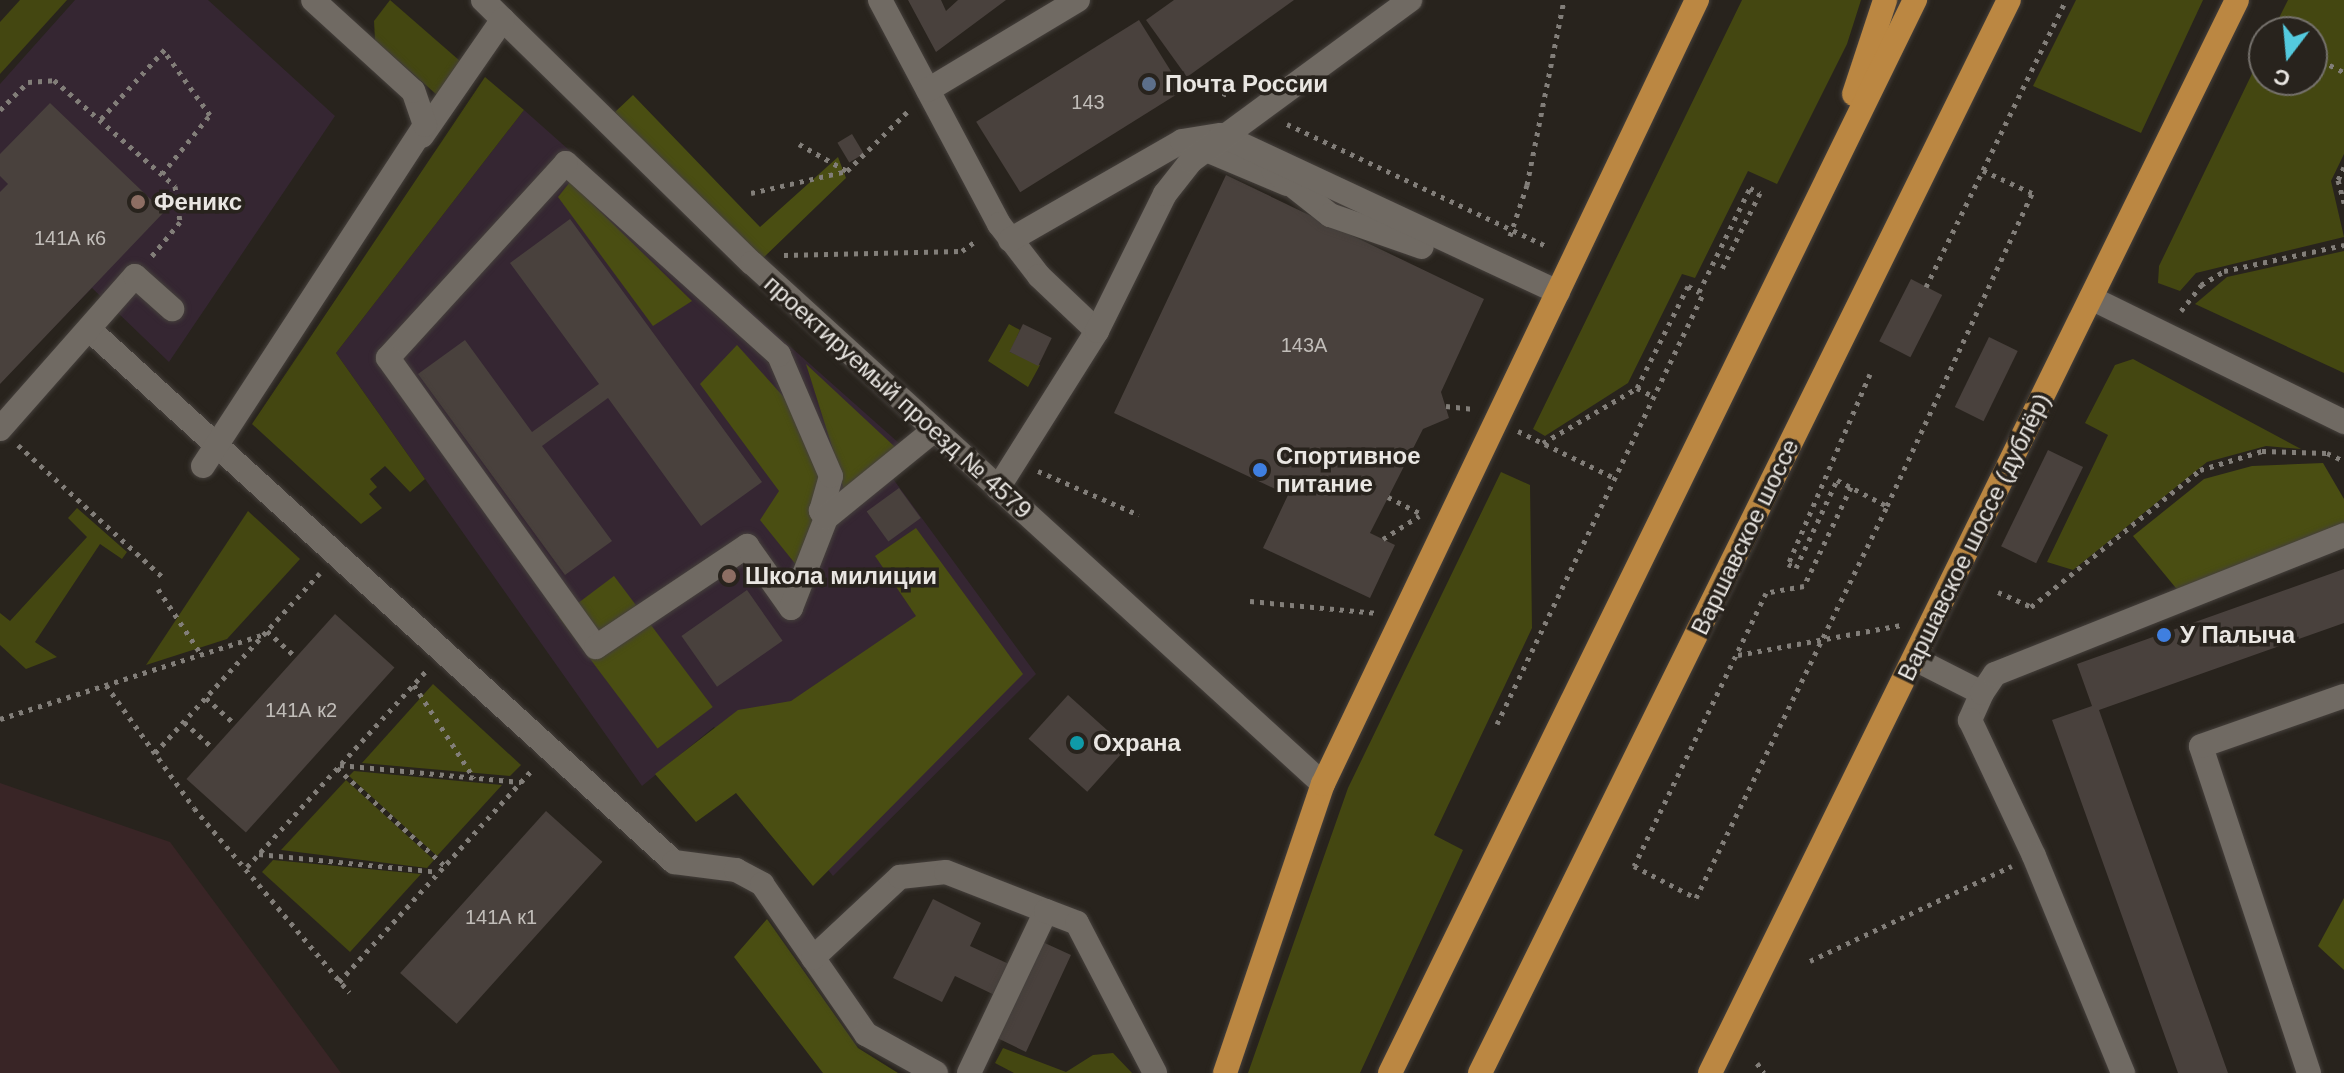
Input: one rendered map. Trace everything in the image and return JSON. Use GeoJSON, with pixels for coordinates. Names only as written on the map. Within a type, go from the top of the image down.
{"type":"FeatureCollection","features":[{"type":"Feature","properties":{"kind":"main road"},"geometry":{"type":"LineString","coordinates":[[1225,1073],[1323,784],[1697,0]]}},
{"type":"Feature","properties":{"kind":"main road"},"geometry":{"type":"LineString","coordinates":[[1817,198],[1885,0]]}},
{"type":"Feature","properties":{"kind":"main road"},"geometry":{"type":"LineString","coordinates":[[1390,1073],[1915,0]]}},
{"type":"Feature","properties":{"kind":"main road","name":"Варшавское шоссе"},"geometry":{"type":"LineString","coordinates":[[1480,1073],[2009,0]]}},
{"type":"Feature","properties":{"kind":"main road","name":"Варшавское шоссе (дублёр)"},"geometry":{"type":"LineString","coordinates":[[1710,1073],[2237,0]]}},
{"type":"Feature","properties":{"kind":"street"},"geometry":{"type":"LineString","coordinates":[[313,0],[413,91],[425,114],[421,138]]}},
{"type":"Feature","properties":{"kind":"street","name":"проектируемый проезд № 4579"},"geometry":{"type":"LineString","coordinates":[[483,0],[752,263],[932,432],[998,488],[1323,784]]}},
{"type":"Feature","properties":{"kind":"street"},"geometry":{"type":"LineString","coordinates":[[880,0],[1004,232],[1097,331]]}},
{"type":"Feature","properties":{"kind":"street"},"geometry":{"type":"LineString","coordinates":[[928,90],[1078,0]]}},
{"type":"Feature","properties":{"kind":"street"},"geometry":{"type":"LineString","coordinates":[[1004,232],[1203,142],[1256,110],[1410,0]]}},
{"type":"Feature","properties":{"kind":"street"},"geometry":{"type":"LineString","coordinates":[[210,455],[503,19]]}},
{"type":"Feature","properties":{"kind":"street"},"geometry":{"type":"LineString","coordinates":[[1203,142],[1296,188],[1358,227],[1388,231],[1493,278],[1531,280]]}},
{"type":"Feature","properties":{"kind":"street"},"geometry":{"type":"LineString","coordinates":[[1203,142],[1558,292]]}},
{"type":"Feature","properties":{"kind":"street"},"geometry":{"type":"LineString","coordinates":[[998,488],[1097,331],[1165,194],[1203,142]]}},
{"type":"Feature","properties":{"kind":"street"},"geometry":{"type":"LineString","coordinates":[[826,518],[821,511],[831,476],[779,355],[566,163],[388,358],[596,647],[747,546],[791,608],[826,518],[932,432]]}},
{"type":"Feature","properties":{"kind":"street"},"geometry":{"type":"LineString","coordinates":[[6,434],[135,276],[172,309]]}},
{"type":"Feature","properties":{"kind":"street"},"geometry":{"type":"LineString","coordinates":[[2091,298],[2344,422]]}},
{"type":"Feature","properties":{"kind":"street"},"geometry":{"type":"LineString","coordinates":[[90,330],[210,455],[337,554],[674,862],[755,878],[866,1034],[936,1073]]}},
{"type":"Feature","properties":{"kind":"street"},"geometry":{"type":"LineString","coordinates":[[2123,1073],[2034,856],[1970,720],[1995,674],[2344,535]]}},
{"type":"Feature","properties":{"kind":"street"},"geometry":{"type":"LineString","coordinates":[[1915,659],[1982,693]]}},
{"type":"Feature","properties":{"kind":"street"},"geometry":{"type":"LineString","coordinates":[[2309,1073],[2201,746],[2344,696]]}},
{"type":"Feature","properties":{"kind":"street"},"geometry":{"type":"LineString","coordinates":[[813,958],[900,877],[946,872],[1077,923],[1155,1073]]}},
{"type":"Feature","properties":{"kind":"street"},"geometry":{"type":"LineString","coordinates":[[969,1073],[1046,911]]}},
{"type":"Feature","properties":{"kind":"path"},"geometry":{"type":"LineString","coordinates":[[1500,265],[1527,185],[1564,0]]}},
{"type":"Feature","properties":{"kind":"path"},"geometry":{"type":"LineString","coordinates":[[1926,287],[2066,0]]}},
{"type":"Feature","properties":{"kind":"path"},"geometry":{"type":"LineString","coordinates":[[101,119],[166,48],[210,115],[162,174]]}},
{"type":"Feature","properties":{"kind":"path"},"geometry":{"type":"LineString","coordinates":[[0,110],[28,82],[47,79],[63,85],[162,174],[179,194],[182,216],[135,276]]}},
{"type":"Feature","properties":{"kind":"path"},"geometry":{"type":"LineString","coordinates":[[1214,88],[1511,233],[1546,246]]}},
{"type":"Feature","properties":{"kind":"path"},"geometry":{"type":"LineString","coordinates":[[751,193],[847,171],[928,90]]}},
{"type":"Feature","properties":{"kind":"path"},"geometry":{"type":"LineString","coordinates":[[799,144],[847,171]]}},
{"type":"Feature","properties":{"kind":"path"},"geometry":{"type":"LineString","coordinates":[[2344,167],[2338,180],[2344,203]]}},
{"type":"Feature","properties":{"kind":"path"},"geometry":{"type":"LineString","coordinates":[[1851,487],[1804,586],[1766,593],[1634,866],[1696,898],[1826,638],[2032,193],[1982,170]]}},
{"type":"Feature","properties":{"kind":"path"},"geometry":{"type":"LineString","coordinates":[[1542,443],[1637,388],[1688,286],[1699,292],[1750,188],[1760,193],[1722,269]]}},
{"type":"Feature","properties":{"kind":"path"},"geometry":{"type":"LineString","coordinates":[[752,263],[798,252],[962,251],[1004,232]]}},
{"type":"Feature","properties":{"kind":"path"},"geometry":{"type":"LineString","coordinates":[[2201,285],[2224,271],[2344,245]]}},
{"type":"Feature","properties":{"kind":"path"},"geometry":{"type":"LineString","coordinates":[[1497,724],[1703,294]]}},
{"type":"Feature","properties":{"kind":"path"},"geometry":{"type":"LineString","coordinates":[[1870,374],[1788,564],[1796,568],[1837,480],[1887,506]]}},
{"type":"Feature","properties":{"kind":"path"},"geometry":{"type":"LineString","coordinates":[[1637,388],[1653,396]]}},
{"type":"Feature","properties":{"kind":"path"},"geometry":{"type":"LineString","coordinates":[[1446,406],[1469,407],[1615,478]]}},
{"type":"Feature","properties":{"kind":"path"},"geometry":{"type":"LineString","coordinates":[[6,434],[165,579]]}},
{"type":"Feature","properties":{"kind":"path"},"geometry":{"type":"LineString","coordinates":[[1998,592],[2031,607],[2200,470],[2262,451],[2327,453],[2344,461]]}},
{"type":"Feature","properties":{"kind":"path"},"geometry":{"type":"LineString","coordinates":[[998,488],[1034,469],[1139,515]]}},
{"type":"Feature","properties":{"kind":"path"},"geometry":{"type":"LineString","coordinates":[[1383,539],[1422,514],[1388,497]]}},
{"type":"Feature","properties":{"kind":"path"},"geometry":{"type":"LineString","coordinates":[[155,753],[337,554]]}},
{"type":"Feature","properties":{"kind":"path"},"geometry":{"type":"LineString","coordinates":[[158,589],[201,654]]}},
{"type":"Feature","properties":{"kind":"path"},"geometry":{"type":"LineString","coordinates":[[1250,601],[1378,613]]}},
{"type":"Feature","properties":{"kind":"path"},"geometry":{"type":"LineString","coordinates":[[1737,655],[1934,620]]}},
{"type":"Feature","properties":{"kind":"path"},"geometry":{"type":"LineString","coordinates":[[0,719],[266,632]]}},
{"type":"Feature","properties":{"kind":"path"},"geometry":{"type":"LineString","coordinates":[[266,632],[296,657]]}},
{"type":"Feature","properties":{"kind":"path"},"geometry":{"type":"LineString","coordinates":[[247,867],[427,670]]}},
{"type":"Feature","properties":{"kind":"path"},"geometry":{"type":"LineString","coordinates":[[106,685],[155,753],[349,992]]}},
{"type":"Feature","properties":{"kind":"path"},"geometry":{"type":"LineString","coordinates":[[414,685],[474,778]]}},
{"type":"Feature","properties":{"kind":"path"},"geometry":{"type":"LineString","coordinates":[[206,698],[235,724]]}},
{"type":"Feature","properties":{"kind":"path"},"geometry":{"type":"LineString","coordinates":[[184,721],[213,748]]}},
{"type":"Feature","properties":{"kind":"path"},"geometry":{"type":"LineString","coordinates":[[339,766],[522,782]]}},
{"type":"Feature","properties":{"kind":"path"},"geometry":{"type":"LineString","coordinates":[[339,766],[445,866]]}},
{"type":"Feature","properties":{"kind":"path"},"geometry":{"type":"LineString","coordinates":[[339,982],[535,768]]}},
{"type":"Feature","properties":{"kind":"path"},"geometry":{"type":"LineString","coordinates":[[259,854],[439,872]]}},
{"type":"Feature","properties":{"kind":"path"},"geometry":{"type":"LineString","coordinates":[[1810,961],[2034,856]]}},
{"type":"Feature","properties":{"kind":"path"},"geometry":{"type":"LineString","coordinates":[[1757,1063],[1764,1073]]}},
{"type":"Feature","properties":{"kind":"shaded area"},"geometry":{"type":"Polygon","coordinates":[[[20,0],[67,0],[0,74],[0,22],[20,0]]]}},
{"type":"Feature","properties":{"kind":"shaded area","name":"Феникс"},"geometry":{"type":"Polygon","coordinates":[[[75,0],[208,0],[335,116],[169,362],[92,288],[45,336],[0,292],[0,84],[75,0]]]}},
{"type":"Feature","properties":{"kind":"shaded area"},"geometry":{"type":"Polygon","coordinates":[[[390,0],[460,61],[437,95],[375,40],[374,21],[390,0]]]}},
{"type":"Feature","properties":{"kind":"shaded area"},"geometry":{"type":"Polygon","coordinates":[[[1742,0],[1861,0],[1847,44],[1777,184],[1748,171],[1695,278],[1682,274],[1628,383],[1545,436],[1533,429],[1742,0]]]}},
{"type":"Feature","properties":{"kind":"shaded area"},"geometry":{"type":"Polygon","coordinates":[[[2076,0],[2203,0],[2141,133],[2033,86],[2076,0]]]}},
{"type":"Feature","properties":{"kind":"shaded area"},"geometry":{"type":"Polygon","coordinates":[[[2288,0],[2344,0],[2344,154],[2331,181],[2344,237],[2196,273],[2180,291],[2158,283],[2159,266],[2248,82],[2248,96],[2328,96],[2328,16],[2280,16],[2288,0]]]}},
{"type":"Feature","properties":{"kind":"shaded area"},"geometry":{"type":"Polygon","coordinates":[[[485,77],[524,110],[336,353],[425,479],[410,492],[385,466],[370,479],[377,487],[369,494],[382,508],[361,524],[252,424],[485,77]]]}},
{"type":"Feature","properties":{"kind":"shaded area","name":"Школа милиции"},"geometry":{"type":"Polygon","coordinates":[[[524,110],[900,444],[880,461],[1036,674],[833,876],[714,727],[642,786],[336,353],[524,110]]]}},
{"type":"Feature","properties":{"kind":"shaded area"},"geometry":{"type":"Polygon","coordinates":[[[2344,251],[2344,373],[2195,304],[2227,277],[2344,251]]]}},
{"type":"Feature","properties":{"kind":"shaded area"},"geometry":{"type":"Polygon","coordinates":[[[1009,324],[1020,330],[1010,352],[1040,365],[1028,387],[988,361],[1009,324]]]}},
{"type":"Feature","properties":{"kind":"shaded area"},"geometry":{"type":"Polygon","coordinates":[[[2133,359],[2301,449],[2266,446],[2207,462],[2073,570],[2047,562],[2108,435],[2085,423],[2115,365],[2133,359]]]}},
{"type":"Feature","properties":{"kind":"shaded area"},"geometry":{"type":"Polygon","coordinates":[[[1501,472],[1530,485],[1532,628],[1434,835],[1463,850],[1360,1073],[1248,1073],[1348,788],[1501,472]]]}},
{"type":"Feature","properties":{"kind":"shaded area"},"geometry":{"type":"Polygon","coordinates":[[[77,508],[127,552],[122,559],[100,544],[35,642],[57,657],[26,669],[0,645],[0,613],[10,621],[87,537],[68,518],[77,508]]]}},
{"type":"Feature","properties":{"kind":"shaded area"},"geometry":{"type":"Polygon","coordinates":[[[248,511],[300,559],[227,639],[146,665],[248,511]]]}},
{"type":"Feature","properties":{"kind":"shaded area"},"geometry":{"type":"Polygon","coordinates":[[[433,684],[521,765],[510,776],[362,763],[433,684]]]}},
{"type":"Feature","properties":{"kind":"shaded area"},"geometry":{"type":"Polygon","coordinates":[[[354,771],[502,785],[437,856],[349,776],[354,771]]]}},
{"type":"Feature","properties":{"kind":"shaded area"},"geometry":{"type":"Polygon","coordinates":[[[346,780],[434,860],[427,868],[281,850],[346,780]]]}},
{"type":"Feature","properties":{"kind":"shaded area"},"geometry":{"type":"Polygon","coordinates":[[[0,783],[170,842],[341,1073],[0,1073],[0,783]]]}},
{"type":"Feature","properties":{"kind":"shaded area"},"geometry":{"type":"Polygon","coordinates":[[[273,860],[421,874],[350,952],[262,872],[273,860]]]}},
{"type":"Feature","properties":{"kind":"shaded area"},"geometry":{"type":"Polygon","coordinates":[[[1003,1048],[1066,1072],[1093,1055],[1113,1053],[1132,1073],[1014,1073],[995,1063],[1003,1048]]]}},
{"type":"Feature","properties":{"kind":"green space"},"geometry":{"type":"Polygon","coordinates":[[[633,95],[760,227],[838,157],[846,178],[761,260],[615,112],[633,95]]]}},
{"type":"Feature","properties":{"kind":"green space"},"geometry":{"type":"Polygon","coordinates":[[[570,182],[692,301],[653,326],[558,197],[570,182]]]}},
{"type":"Feature","properties":{"kind":"green space"},"geometry":{"type":"Polygon","coordinates":[[[737,345],[834,453],[806,364],[895,447],[844,491],[836,460],[797,566],[760,520],[779,491],[700,384],[737,345]]]}},
{"type":"Feature","properties":{"kind":"green space"},"geometry":{"type":"Polygon","coordinates":[[[2323,463],[2344,499],[2344,529],[2180,593],[2133,536],[2204,479],[2252,466],[2323,463]]]}},
{"type":"Feature","properties":{"kind":"green space"},"geometry":{"type":"Polygon","coordinates":[[[916,528],[1023,674],[813,886],[736,793],[696,822],[655,774],[738,710],[791,701],[916,616],[875,556],[916,528]]]}},
{"type":"Feature","properties":{"kind":"green space"},"geometry":{"type":"Polygon","coordinates":[[[614,576],[713,707],[658,749],[559,618],[614,576]]]}},
{"type":"Feature","properties":{"kind":"green space"},"geometry":{"type":"Polygon","coordinates":[[[2344,898],[2344,970],[2318,946],[2344,898]]]}},
{"type":"Feature","properties":{"kind":"green space"},"geometry":{"type":"Polygon","coordinates":[[[767,919],[858,1048],[898,1073],[823,1073],[734,957],[767,919]]]}},
{"type":"Feature","properties":{"kind":"building"},"geometry":{"type":"Polygon","coordinates":[[[908,0],[941,0],[946,11],[958,0],[1006,0],[936,52],[908,0]]]}},
{"type":"Feature","properties":{"kind":"building"},"geometry":{"type":"Polygon","coordinates":[[[1174,0],[1294,0],[1187,77],[1146,20],[1174,0]]]}},
{"type":"Feature","properties":{"kind":"building"},"geometry":{"type":"Polygon","coordinates":[[[1139,20],[1183,90],[1020,192],[976,122],[1139,20]]]}},
{"type":"Feature","properties":{"kind":"building"},"geometry":{"type":"Polygon","coordinates":[[[50,103],[164,212],[0,384],[0,192],[8,184],[0,176],[0,154],[50,103]]]}},
{"type":"Feature","properties":{"kind":"building"},"geometry":{"type":"Polygon","coordinates":[[[852,134],[864,154],[849,162],[837,143],[852,134]]]}},
{"type":"Feature","properties":{"kind":"building"},"geometry":{"type":"Polygon","coordinates":[[[1226,175],[1484,299],[1441,392],[1449,418],[1423,429],[1370,533],[1395,545],[1370,598],[1263,548],[1288,495],[1114,413],[1226,175]]]}},
{"type":"Feature","properties":{"kind":"building"},"geometry":{"type":"Polygon","coordinates":[[[570,219],[762,482],[701,526],[608,398],[542,446],[612,541],[565,575],[418,374],[465,340],[532,432],[599,384],[510,263],[570,219]]]}},
{"type":"Feature","properties":{"kind":"building"},"geometry":{"type":"Polygon","coordinates":[[[1911,279],[1942,295],[1910,357],[1879,341],[1911,279]]]}},
{"type":"Feature","properties":{"kind":"building"},"geometry":{"type":"Polygon","coordinates":[[[1023,324],[1052,338],[1038,366],[1009,352],[1023,324]]]}},
{"type":"Feature","properties":{"kind":"building"},"geometry":{"type":"Polygon","coordinates":[[[1989,337],[2018,351],[1984,421],[1955,407],[1989,337]]]}},
{"type":"Feature","properties":{"kind":"building"},"geometry":{"type":"Polygon","coordinates":[[[2048,450],[2083,467],[2036,563],[2001,546],[2048,450]]]}},
{"type":"Feature","properties":{"kind":"building"},"geometry":{"type":"Polygon","coordinates":[[[899,488],[921,518],[888,541],[867,512],[899,488]]]}},
{"type":"Feature","properties":{"kind":"building"},"geometry":{"type":"Polygon","coordinates":[[[2344,569],[2344,623],[2099,710],[2228,1073],[2178,1073],[2052,720],[2092,706],[2077,664],[2344,569]]]}},
{"type":"Feature","properties":{"kind":"building"},"geometry":{"type":"Polygon","coordinates":[[[747,590],[783,641],[717,687],[681,636],[747,590]]]}},
{"type":"Feature","properties":{"kind":"building"},"geometry":{"type":"Polygon","coordinates":[[[335,614],[394,668],[246,833],[186,779],[335,614]]]}},
{"type":"Feature","properties":{"kind":"building","name":"Охрана"},"geometry":{"type":"Polygon","coordinates":[[[1068,695],[1127,748],[1087,792],[1029,739],[1068,695]]]}},
{"type":"Feature","properties":{"kind":"building"},"geometry":{"type":"Polygon","coordinates":[[[546,811],[602,862],[457,1024],[400,973],[546,811]]]}},
{"type":"Feature","properties":{"kind":"building"},"geometry":{"type":"Polygon","coordinates":[[[933,899],[981,923],[970,946],[1022,970],[1036,939],[1071,955],[1026,1052],[991,1035],[1007,1001],[955,976],[942,1002],[893,978],[933,899]]]}},
{"type":"Feature","properties":{"kind":"place","name":"Почта России"},"geometry":{"type":"Point","coordinates":[1149,84]}},
{"type":"Feature","properties":{"kind":"place","name":"Феникс"},"geometry":{"type":"Point","coordinates":[138,202]}},
{"type":"Feature","properties":{"kind":"place","name":"Спортивное питание"},"geometry":{"type":"Point","coordinates":[1260,470]}},
{"type":"Feature","properties":{"kind":"place","name":"Школа милиции"},"geometry":{"type":"Point","coordinates":[729,576]}},
{"type":"Feature","properties":{"kind":"place","name":"У Палыча"},"geometry":{"type":"Point","coordinates":[2164,635]}},
{"type":"Feature","properties":{"kind":"place","name":"Охрана"},"geometry":{"type":"Point","coordinates":[1077,743]}}]}
